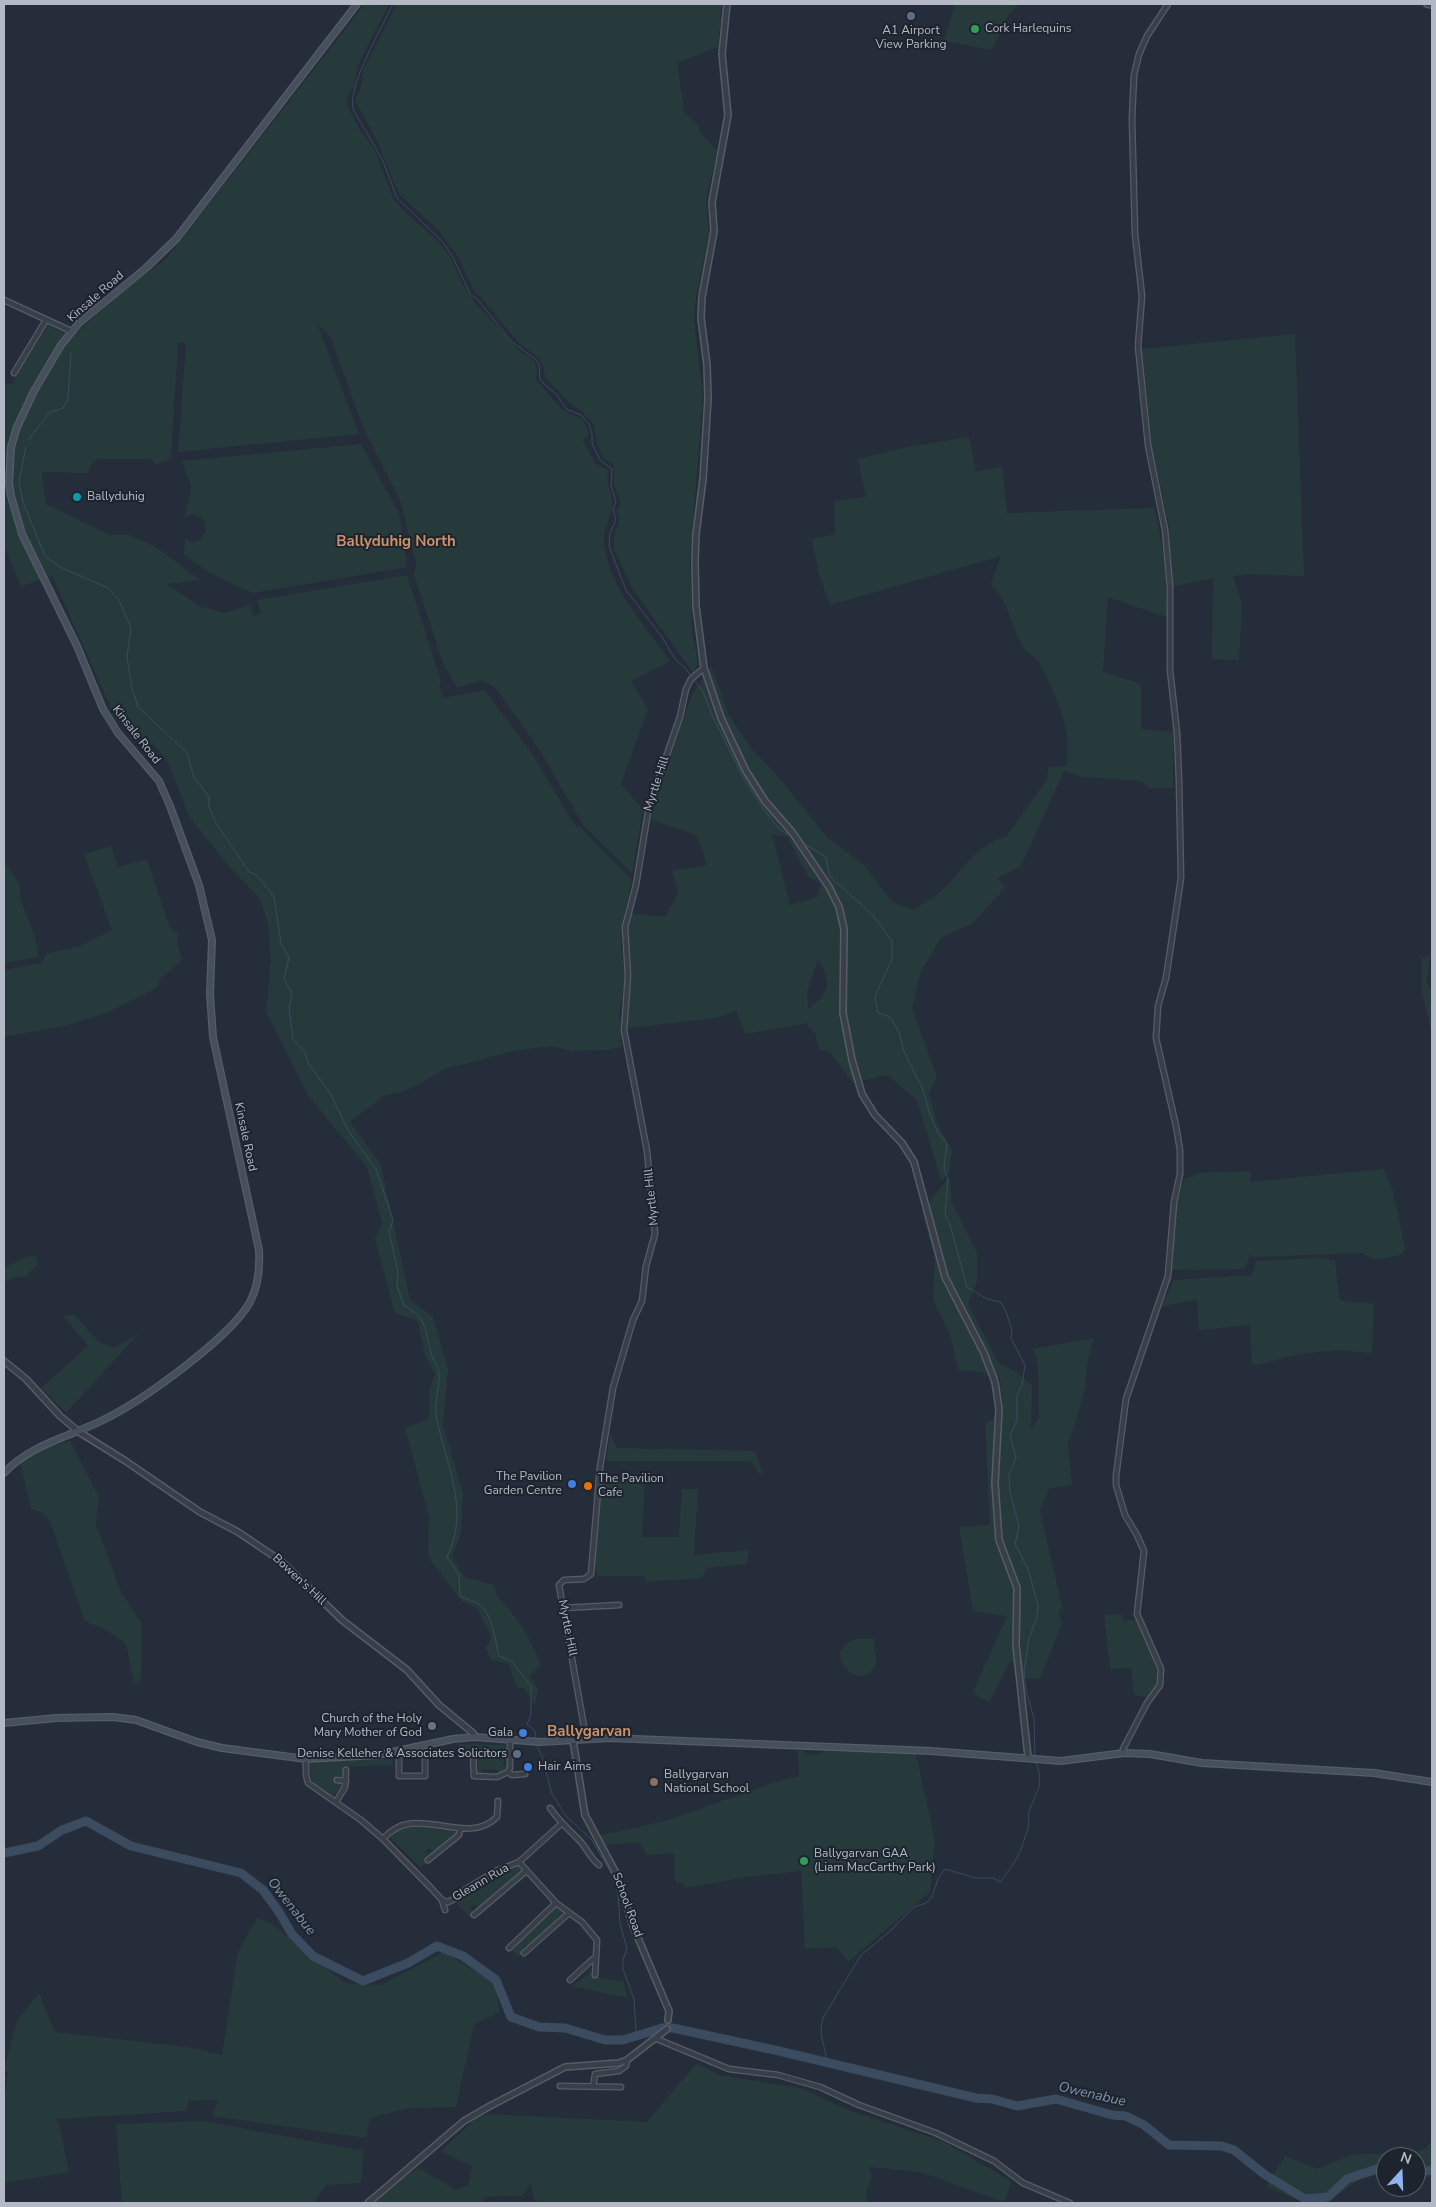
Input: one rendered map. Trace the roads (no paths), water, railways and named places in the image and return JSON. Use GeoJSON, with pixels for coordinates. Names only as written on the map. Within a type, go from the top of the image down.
{"type":"FeatureCollection","features":[{"type":"Feature","properties":{"kind":"main road","name":"Kinsale Road"},"geometry":{"type":"LineString","coordinates":[[4,1473],[14,1462],[30,1451],[79,1432],[126,1408],[146,1395],[237,1320],[254,1293],[259,1275],[259,1261],[213,1037],[210,994],[212,940],[199,885],[159,781],[118,733],[103,709],[77,646],[22,534],[11,496],[9,460],[17,427],[41,377],[72,331],[146,268],[176,239],[357,4]]}},
{"type":"Feature","properties":{"kind":"main road"},"geometry":{"type":"LineString","coordinates":[[4,1723],[56,1718],[113,1717],[136,1720],[197,1742],[222,1748],[306,1759],[363,1757],[453,1739],[475,1737],[537,1741],[586,1738],[665,1740],[1033,1758],[1061,1761],[1124,1753],[1150,1754],[1202,1762],[1374,1772],[1432,1782]]}},
{"type":"Feature","properties":{"kind":"street"},"geometry":{"type":"LineString","coordinates":[[726,4],[722,54],[728,115],[712,202],[714,231],[702,297],[701,318],[708,382],[703,479],[695,547],[696,606],[704,668],[721,718],[741,763],[757,789],[796,839],[829,887],[842,917],[844,946],[843,1014],[852,1060],[862,1094],[875,1115],[902,1143],[914,1162],[945,1277],[984,1353],[995,1382],[999,1409],[995,1483],[999,1540],[1017,1588],[1016,1645],[1033,1758]]}},
{"type":"Feature","properties":{"kind":"street"},"geometry":{"type":"LineString","coordinates":[[1124,1753],[1123,1750],[1147,1703],[1160,1685],[1161,1669],[1137,1614],[1144,1551],[1125,1515],[1116,1485],[1116,1476],[1126,1399],[1168,1276],[1174,1202],[1180,1174],[1180,1150],[1176,1126],[1156,1038],[1158,1006],[1166,978],[1181,878],[1179,781],[1177,733],[1170,670],[1170,587],[1165,530],[1148,445],[1138,346],[1142,296],[1135,234],[1132,119],[1134,75],[1139,54],[1152,28],[1168,4]]}},
{"type":"Feature","properties":{"kind":"street"},"geometry":{"type":"LineString","coordinates":[[1427,4],[1432,5]]}},
{"type":"Feature","properties":{"kind":"street"},"geometry":{"type":"LineString","coordinates":[[4,300],[72,331]]}},
{"type":"Feature","properties":{"kind":"street"},"geometry":{"type":"LineString","coordinates":[[14,373],[46,320]]}},
{"type":"Feature","properties":{"kind":"street","name":"Myrtle Hill"},"geometry":{"type":"LineString","coordinates":[[586,1738],[560,1589],[561,1582],[584,1579],[591,1574],[600,1467],[613,1388],[633,1320],[642,1301],[646,1266],[655,1234],[647,1151],[624,1030],[624,1012],[628,983],[625,926],[634,890],[649,806],[680,717],[685,692],[693,677],[704,668]]}},
{"type":"Feature","properties":{"kind":"street","name":"Bowen's Hill"},"geometry":{"type":"LineString","coordinates":[[4,1361],[26,1379],[60,1416],[79,1432],[200,1512],[238,1532],[281,1561],[342,1620],[407,1670],[439,1705],[473,1733],[475,1737]]}},
{"type":"Feature","properties":{"kind":"street"},"geometry":{"type":"LineString","coordinates":[[563,1608],[620,1604]]}},
{"type":"Feature","properties":{"kind":"street"},"geometry":{"type":"LineString","coordinates":[[473,1754],[474,1776],[497,1777],[508,1772],[510,1768],[510,1740]]}},
{"type":"Feature","properties":{"kind":"street","name":"School Road"},"geometry":{"type":"LineString","coordinates":[[573,1740],[585,1815],[617,1875],[630,1918],[669,2011],[668,2029],[627,2060]]}},
{"type":"Feature","properties":{"kind":"street"},"geometry":{"type":"LineString","coordinates":[[399,1751],[399,1776],[425,1776],[425,1757],[418,1759]]}},
{"type":"Feature","properties":{"kind":"street"},"geometry":{"type":"LineString","coordinates":[[306,1759],[308,1783],[336,1802],[383,1839],[442,1900],[445,1910]]}},
{"type":"Feature","properties":{"kind":"street"},"geometry":{"type":"LineString","coordinates":[[336,1802],[345,1787],[346,1770]]}},
{"type":"Feature","properties":{"kind":"street"},"geometry":{"type":"LineString","coordinates":[[508,1772],[512,1775],[525,1774]]}},
{"type":"Feature","properties":{"kind":"street"},"geometry":{"type":"LineString","coordinates":[[337,1780],[346,1781]]}},
{"type":"Feature","properties":{"kind":"street"},"geometry":{"type":"LineString","coordinates":[[383,1839],[391,1829],[402,1824],[424,1823],[473,1829],[491,1823],[497,1817],[498,1800]]}},
{"type":"Feature","properties":{"kind":"street"},"geometry":{"type":"LineString","coordinates":[[491,1806],[498,1807]]}},
{"type":"Feature","properties":{"kind":"street"},"geometry":{"type":"LineString","coordinates":[[550,1808],[561,1824],[580,1841],[594,1861],[599,1864]]}},
{"type":"Feature","properties":{"kind":"street","name":"Gleann Rua"},"geometry":{"type":"LineString","coordinates":[[442,1900],[448,1902],[496,1871],[519,1862],[561,1824]]}},
{"type":"Feature","properties":{"kind":"street"},"geometry":{"type":"LineString","coordinates":[[428,1860],[459,1835],[460,1828]]}},
{"type":"Feature","properties":{"kind":"street"},"geometry":{"type":"LineString","coordinates":[[428,1850],[433,1856]]}},
{"type":"Feature","properties":{"kind":"street"},"geometry":{"type":"LineString","coordinates":[[594,1861],[598,1857]]}},
{"type":"Feature","properties":{"kind":"street","name":"Gleann Rua"},"geometry":{"type":"LineString","coordinates":[[519,1862],[556,1903],[594,1933],[597,1940],[595,1974]]}},
{"type":"Feature","properties":{"kind":"street","name":"Gleann Rua"},"geometry":{"type":"LineString","coordinates":[[474,1907],[476,1914],[526,1871]]}},
{"type":"Feature","properties":{"kind":"street"},"geometry":{"type":"LineString","coordinates":[[518,1948],[511,1946],[556,1903]]}},
{"type":"Feature","properties":{"kind":"street"},"geometry":{"type":"LineString","coordinates":[[524,1945],[526,1951],[569,1913]]}},
{"type":"Feature","properties":{"kind":"street"},"geometry":{"type":"LineString","coordinates":[[574,1979],[593,1959],[596,1959]]}},
{"type":"Feature","properties":{"kind":"street"},"geometry":{"type":"LineString","coordinates":[[657,2039],[729,2069],[778,2075],[820,2087],[859,2105],[936,2133],[994,2161],[1023,2182],[1070,2203]]}},
{"type":"Feature","properties":{"kind":"street"},"geometry":{"type":"LineString","coordinates":[[368,2203],[464,2121],[543,2076],[564,2066],[618,2063],[627,2060],[626,2066],[619,2071],[595,2074],[593,2087]]}},
{"type":"Feature","properties":{"kind":"street"},"geometry":{"type":"LineString","coordinates":[[560,2086],[621,2087]]}},
{"type":"Feature","properties":{"kind":"waterway"},"geometry":{"type":"LineString","coordinates":[[393,4],[361,71],[353,98],[353,109],[383,161],[397,198],[443,242],[453,257],[470,294],[478,300],[510,340],[535,359],[539,364],[540,379],[544,384],[557,395],[566,409],[581,415],[589,424],[592,443],[600,460],[612,469],[611,485],[616,502],[613,509],[616,520],[610,533],[609,546],[626,590],[662,637],[675,659],[686,669],[703,692],[713,717],[743,777],[763,808],[779,829],[793,837]]}},
{"type":"Feature","properties":{"kind":"waterway"},"geometry":{"type":"LineString","coordinates":[[29,439],[50,412],[63,408],[68,399],[71,352]]}},
{"type":"Feature","properties":{"kind":"waterway"},"geometry":{"type":"LineString","coordinates":[[26,447],[19,482],[23,502],[45,556],[60,567],[108,588],[119,600],[131,628],[127,657],[132,688],[138,707],[187,753],[194,777],[209,797],[209,807],[216,823],[249,872],[257,875],[274,897],[281,944],[289,957],[284,979],[292,993],[289,1008],[293,1039],[305,1052],[308,1063],[330,1093],[349,1132],[376,1169],[393,1220],[389,1232],[398,1272],[397,1286],[404,1306],[412,1310],[422,1321],[432,1356],[439,1371],[436,1415],[454,1486],[457,1521],[454,1539],[447,1557],[459,1575],[460,1596],[484,1608],[493,1628],[499,1656],[511,1661],[531,1686],[531,1715],[527,1724],[535,1731],[536,1740]]}},
{"type":"Feature","properties":{"kind":"waterway"},"geometry":{"type":"LineString","coordinates":[[801,842],[826,857],[830,877],[873,915],[892,941],[892,959],[875,996],[878,1013],[890,1017],[899,1032],[904,1051],[923,1090],[930,1115],[938,1133],[947,1144],[944,1167],[948,1181],[945,1214],[951,1228],[967,1287],[987,1299],[1000,1302],[1005,1309],[1012,1330],[1011,1338],[1025,1365],[1022,1385],[1017,1395],[1017,1420],[1010,1435],[1016,1458],[1009,1474],[1010,1492],[1019,1526],[1015,1544],[1028,1569],[1038,1605],[1037,1616],[1029,1639],[1024,1671],[1026,1691],[1034,1718],[1035,1756]]}},
{"type":"Feature","properties":{"kind":"waterway"},"geometry":{"type":"LineString","coordinates":[[536,1744],[542,1756],[552,1794],[565,1815],[592,1840],[612,1875],[618,1894],[620,1923],[627,1949],[623,1960],[623,1969],[634,1999],[636,2032],[641,2035]]}},
{"type":"Feature","properties":{"kind":"waterway"},"geometry":{"type":"LineString","coordinates":[[826,2063],[821,2031],[823,2018],[861,1955],[889,1932],[914,1907],[926,1903],[932,1897],[938,1879],[945,1869],[976,1878],[993,1878],[1000,1882],[1011,1868],[1023,1844],[1029,1826],[1029,1811],[1038,1791],[1040,1776],[1036,1762]]}},
{"type":"Feature","properties":{"kind":"waterway","name":"Owenabue"},"geometry":{"type":"LineString","coordinates":[[4,1853],[38,1846],[62,1830],[86,1821],[131,1846],[241,1873],[263,1890],[292,1934],[313,1956],[363,1981],[408,1963],[437,1946],[463,1956],[496,1980],[511,2017],[539,2027],[565,2028],[605,2040],[623,2040],[662,2028],[673,2028],[1017,2106],[1056,2099],[1112,2115],[1126,2116],[1144,2125],[1169,2145],[1221,2146],[1234,2150],[1264,2174],[1305,2199],[1328,2197],[1347,2179],[1376,2169]]}},
{"type":"Feature","properties":{"kind":"waterway","name":"Owenabue"},"geometry":{"type":"LineString","coordinates":[[1426,2171],[1432,2170]]}},
{"type":"Feature","properties":{"kind":"place","name":"A1 Airport View Parking"},"geometry":{"type":"Point","coordinates":[911,16]}},
{"type":"Feature","properties":{"kind":"place","name":"Cork Harlequins"},"geometry":{"type":"Point","coordinates":[975,29]}},
{"type":"Feature","properties":{"kind":"place","name":"Ballyduhig"},"geometry":{"type":"Point","coordinates":[77,497]}},
{"type":"Feature","properties":{"kind":"place","name":"The Pavilion Garden Centre"},"geometry":{"type":"Point","coordinates":[572,1484]}},
{"type":"Feature","properties":{"kind":"place","name":"The Pavilion Cafe"},"geometry":{"type":"Point","coordinates":[588,1486]}},
{"type":"Feature","properties":{"kind":"place","name":"Church of the Holy Mary Mother of God"},"geometry":{"type":"Point","coordinates":[432,1726]}},
{"type":"Feature","properties":{"kind":"place","name":"Gala"},"geometry":{"type":"Point","coordinates":[523,1733]}},
{"type":"Feature","properties":{"kind":"place","name":"Denise Kelleher & Associates Solicitors"},"geometry":{"type":"Point","coordinates":[517,1754]}},
{"type":"Feature","properties":{"kind":"place","name":"Hair Aims"},"geometry":{"type":"Point","coordinates":[528,1767]}},
{"type":"Feature","properties":{"kind":"place","name":"Ballygarvan National School"},"geometry":{"type":"Point","coordinates":[654,1782]}},
{"type":"Feature","properties":{"kind":"place","name":"Ballygarvan GAA (Liam MacCarthy Park)"},"geometry":{"type":"Point","coordinates":[804,1861]}},
{"type":"Feature","properties":{"kind":"district","name":"Ballyduhig North"},"geometry":{"type":"Point","coordinates":[396,542]}},
{"type":"Feature","properties":{"kind":"district","name":"Ballygarvan"},"geometry":{"type":"Point","coordinates":[589,1732]}}]}
